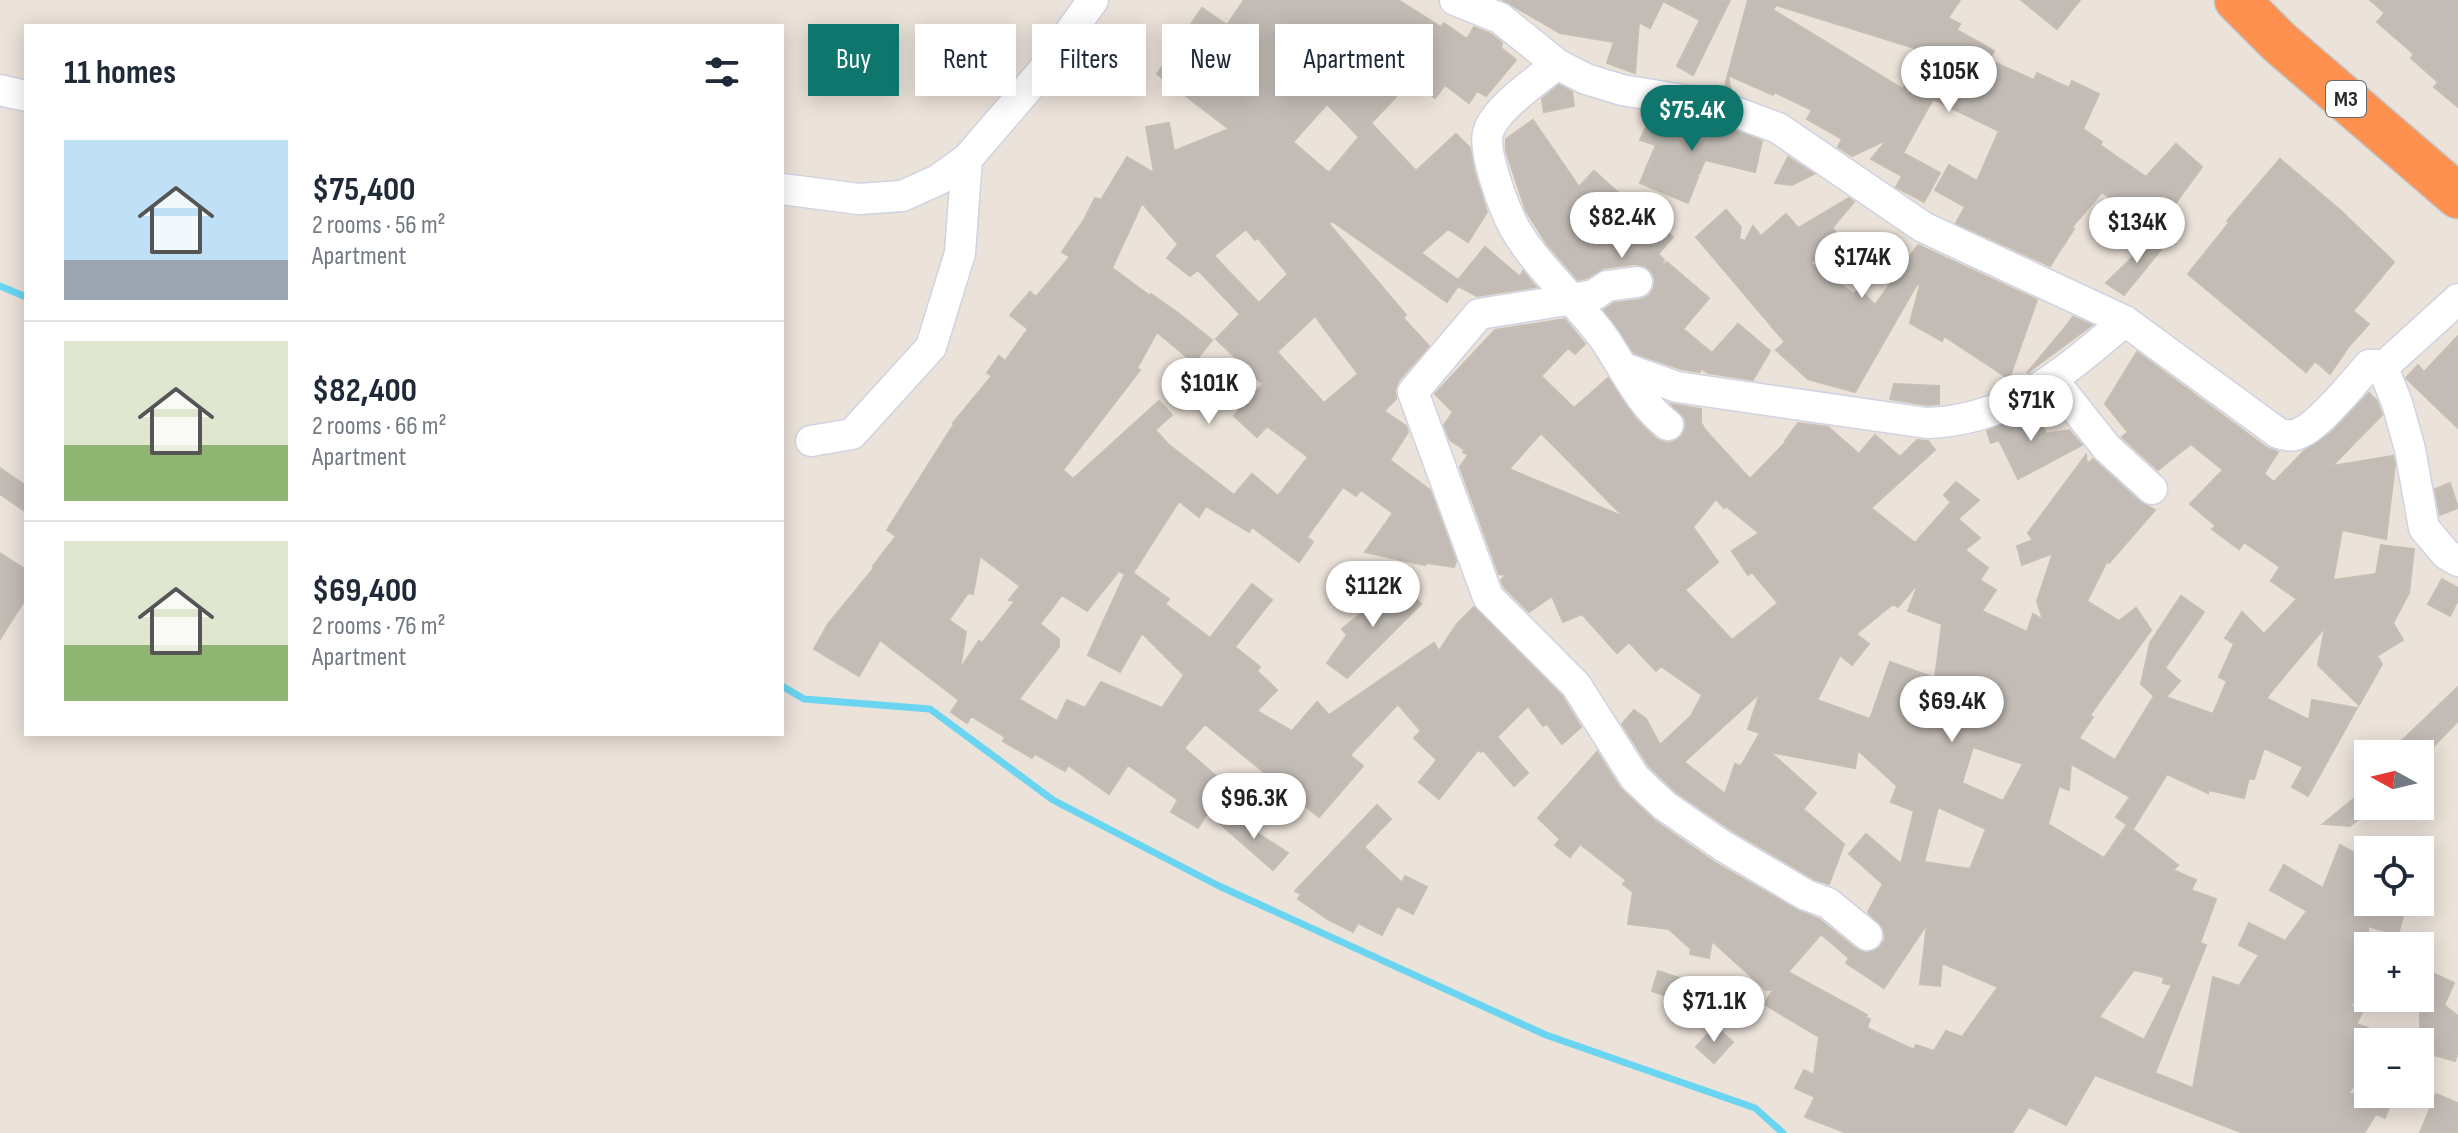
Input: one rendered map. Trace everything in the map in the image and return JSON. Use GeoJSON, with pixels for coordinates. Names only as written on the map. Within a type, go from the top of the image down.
{"type":"FeatureCollection","features":[{"type":"Feature","properties":{"kind":"highway","name":"M3"},"geometry":{"type":"LineString","coordinates":[[2237,0],[2279,42],[2458,196]]}},
{"type":"Feature","properties":{"kind":"street"},"geometry":{"type":"LineString","coordinates":[[784,189],[859,199],[902,196],[938,180],[967,159],[1041,73],[1093,0]]}},
{"type":"Feature","properties":{"kind":"street"},"geometry":{"type":"LineString","coordinates":[[1455,0],[1500,18],[1557,64],[1598,83],[1719,106],[1778,128],[1923,227],[2125,321],[2217,390],[2284,435],[2300,434],[2314,424],[2369,365],[2377,365],[2382,368],[2397,403],[2410,449],[2424,528],[2446,554],[2458,561]]}},
{"type":"Feature","properties":{"kind":"street"},"geometry":{"type":"LineString","coordinates":[[1557,64],[1499,115],[1488,130],[1487,142],[1498,186],[1513,226],[1573,299],[1651,410],[1668,425]]}},
{"type":"Feature","properties":{"kind":"street"},"geometry":{"type":"LineString","coordinates":[[0,90],[24,96]]}},
{"type":"Feature","properties":{"kind":"street"},"geometry":{"type":"LineString","coordinates":[[811,441],[852,434],[931,347],[960,253],[967,159]]}},
{"type":"Feature","properties":{"kind":"street"},"geometry":{"type":"LineString","coordinates":[[1637,282],[1607,286],[1594,295],[1479,314],[1413,392],[1488,597],[1576,685],[1635,778],[1665,806],[1806,895],[1828,903],[1867,935]]}},
{"type":"Feature","properties":{"kind":"street"},"geometry":{"type":"LineString","coordinates":[[2382,368],[2458,299]]}},
{"type":"Feature","properties":{"kind":"street"},"geometry":{"type":"LineString","coordinates":[[1624,368],[1677,387],[1927,423],[1951,422],[2025,398],[2053,380],[2125,321]]}},
{"type":"Feature","properties":{"kind":"street"},"geometry":{"type":"LineString","coordinates":[[2053,380],[2107,448],[2152,489]]}},
{"type":"Feature","properties":{"kind":"building"},"geometry":{"type":"Polygon","coordinates":[[[1244,0],[1398,0],[1441,27],[1444,23],[1467,39],[1474,27],[1491,34],[1502,43],[1501,48],[1516,60],[1486,96],[1477,91],[1469,103],[1445,85],[1435,98],[1432,96],[1433,24],[1275,24],[1275,96],[1396,96],[1371,123],[1416,171],[1456,134],[1470,148],[1487,212],[1468,242],[1448,229],[1421,253],[1458,280],[1485,247],[1520,277],[1523,271],[1536,287],[1477,296],[1458,286],[1447,302],[1332,221],[1329,224],[1429,346],[1399,380],[1396,399],[1384,411],[1406,426],[1408,432],[1390,460],[1430,490],[1456,561],[1454,567],[1425,565],[1365,552],[1393,513],[1361,490],[1356,496],[1343,487],[1307,537],[1313,542],[1299,562],[1252,527],[1249,532],[1206,506],[1199,517],[1179,501],[1133,573],[1169,599],[1165,604],[1210,638],[1252,584],[1272,600],[1235,647],[1260,667],[1257,671],[1277,690],[1257,711],[1292,731],[1317,702],[1329,715],[1434,643],[1439,651],[1457,624],[1474,607],[1562,696],[1581,727],[1562,744],[1528,706],[1497,737],[1528,773],[1514,786],[1483,750],[1478,750],[1439,799],[1419,782],[1437,760],[1414,738],[1421,731],[1398,704],[1350,755],[1363,766],[1319,817],[1205,724],[1184,748],[1225,784],[1198,828],[1171,812],[1178,800],[1128,765],[1109,794],[1068,765],[1065,771],[1035,754],[1032,758],[1003,741],[1005,737],[971,716],[967,723],[951,712],[959,700],[880,640],[859,676],[814,649],[828,624],[896,536],[887,530],[953,423],[992,376],[987,373],[999,356],[1005,361],[1028,329],[1010,315],[1030,292],[1036,297],[1070,257],[1062,252],[1095,198],[1101,200],[1127,157],[1154,173],[1146,127],[1169,123],[1174,151],[1229,129],[1186,96],[1259,96],[1259,24],[1228,24],[1244,0]],[[1327,104],[1293,142],[1329,173],[1359,137],[1327,104]],[[1142,203],[1112,268],[1212,340],[1194,363],[1157,332],[1137,368],[1140,370],[1063,470],[1073,479],[1159,401],[1172,415],[1155,430],[1169,445],[1234,495],[1252,474],[1278,496],[1308,457],[1267,426],[1257,437],[1234,416],[1263,384],[1216,339],[1240,314],[1198,270],[1190,276],[1167,258],[1178,244],[1142,203]],[[1246,229],[1214,256],[1259,303],[1288,274],[1258,238],[1255,240],[1246,229]],[[1315,316],[1277,352],[1324,403],[1358,374],[1315,316]],[[980,556],[973,594],[968,593],[949,620],[966,632],[960,669],[979,641],[982,643],[1015,601],[1009,600],[1020,586],[980,556]],[[1119,571],[1087,611],[1062,595],[1040,624],[1059,639],[1059,647],[1019,699],[1057,721],[1067,700],[1085,708],[1101,682],[1162,708],[1184,675],[1142,633],[1120,672],[1088,655],[1125,574],[1119,571]]]}},
{"type":"Feature","properties":{"kind":"building"},"geometry":{"type":"Polygon","coordinates":[[[1503,0],[1730,0],[1693,75],[1677,66],[1700,20],[1663,1],[1650,28],[1639,22],[1635,73],[1607,63],[1614,42],[1560,33],[1503,0]]]}},
{"type":"Feature","properties":{"kind":"building"},"geometry":{"type":"Polygon","coordinates":[[[1748,0],[1960,0],[1948,18],[1960,24],[1957,30],[1994,51],[1989,60],[2034,80],[2037,73],[2069,88],[2072,81],[2099,94],[2083,129],[2102,142],[2100,145],[2146,177],[2176,144],[2202,167],[2156,230],[2102,192],[2072,227],[2074,229],[2050,266],[1956,223],[1965,207],[1935,190],[1949,165],[1977,181],[1999,131],[1933,99],[1903,153],[1940,173],[1924,202],[1896,187],[1902,176],[1871,159],[1888,139],[1852,156],[1838,147],[1842,139],[1807,119],[1812,110],[1728,75],[1731,91],[1724,89],[1748,0]],[[1776,5],[1773,10],[1903,89],[1924,51],[1776,5]]]}},
{"type":"Feature","properties":{"kind":"building"},"geometry":{"type":"Polygon","coordinates":[[[2021,0],[2080,0],[2057,29],[2021,0]]]}},
{"type":"Feature","properties":{"kind":"building"},"geometry":{"type":"Polygon","coordinates":[[[2370,0],[2458,0],[2458,107],[2434,87],[2438,82],[2411,58],[2414,54],[2377,22],[2385,13],[2370,0]]]}},
{"type":"Feature","properties":{"kind":"building"},"geometry":{"type":"Polygon","coordinates":[[[1202,8],[1226,24],[1191,24],[1202,8]]]}},
{"type":"Feature","properties":{"kind":"building"},"geometry":{"type":"Polygon","coordinates":[[[1559,85],[1572,92],[1574,106],[1544,112],[1542,99],[1559,85]]]}},
{"type":"Feature","properties":{"kind":"building"},"geometry":{"type":"Polygon","coordinates":[[[1653,113],[1714,123],[1762,141],[1755,172],[1705,160],[1699,174],[1694,173],[1698,177],[1688,203],[1640,183],[1656,145],[1640,140],[1653,113]]]}},
{"type":"Feature","properties":{"kind":"building"},"geometry":{"type":"Polygon","coordinates":[[[1533,120],[1579,187],[1594,171],[1673,237],[1658,254],[1664,260],[1661,268],[1667,262],[1709,298],[1683,329],[1712,353],[1738,324],[1770,351],[1753,380],[1708,373],[1700,368],[1700,372],[1681,369],[1634,353],[1604,310],[1614,303],[1649,296],[1654,288],[1652,272],[1645,266],[1635,264],[1604,268],[1578,280],[1547,244],[1526,211],[1506,151],[1506,139],[1533,120]]]}},
{"type":"Feature","properties":{"kind":"building"},"geometry":{"type":"Polygon","coordinates":[[[1788,157],[1814,174],[1792,185],[1775,183],[1788,157]]]}},
{"type":"Feature","properties":{"kind":"building"},"geometry":{"type":"Polygon","coordinates":[[[2280,159],[2394,262],[2353,311],[2369,324],[2330,374],[2315,361],[2306,372],[2188,274],[2229,223],[2227,221],[2280,159]]]}},
{"type":"Feature","properties":{"kind":"building"},"geometry":{"type":"Polygon","coordinates":[[[1849,198],[1854,202],[1832,228],[1840,237],[1811,263],[1854,294],[1859,289],[1875,305],[1918,245],[2037,300],[2009,379],[1944,336],[1942,341],[1910,323],[1920,285],[1917,284],[1855,392],[1808,379],[1776,350],[1785,342],[1696,237],[1726,210],[1741,227],[1739,239],[1745,241],[1753,226],[1761,236],[1786,214],[1798,228],[1849,198]]]}},
{"type":"Feature","properties":{"kind":"building"},"geometry":{"type":"Polygon","coordinates":[[[2158,232],[2168,241],[2124,295],[2106,283],[2158,232]]]}},
{"type":"Feature","properties":{"kind":"building"},"geometry":{"type":"Polygon","coordinates":[[[2073,317],[2092,325],[2027,373],[2062,331],[2073,317]]]}},
{"type":"Feature","properties":{"kind":"building"},"geometry":{"type":"Polygon","coordinates":[[[1565,319],[1585,344],[1575,354],[1568,348],[1541,376],[1574,408],[1608,378],[1635,418],[1656,439],[1666,443],[1681,437],[1686,427],[1685,418],[1671,404],[1701,409],[1701,423],[1706,431],[1750,479],[1786,442],[1798,423],[1828,427],[1859,454],[1875,435],[1900,457],[1917,440],[1928,441],[1935,450],[1871,508],[1915,543],[1951,502],[1944,495],[1956,482],[1979,500],[1958,519],[1980,538],[1965,550],[1988,568],[1980,580],[1996,590],[1982,611],[2027,632],[2033,614],[2043,620],[2037,601],[2053,553],[2022,565],[2017,546],[2033,540],[2028,533],[2086,455],[2087,464],[2093,459],[2140,502],[2155,510],[2109,563],[2107,561],[2087,601],[2119,621],[2136,608],[2151,630],[2090,715],[2093,717],[2079,738],[2115,760],[2154,696],[2141,684],[2150,643],[2181,596],[2204,612],[2165,668],[2180,681],[2166,697],[2213,714],[2227,681],[2219,677],[2234,644],[2225,638],[2242,612],[2264,634],[2297,599],[2271,581],[2280,567],[2244,542],[2239,549],[2212,529],[2216,526],[2190,504],[2223,470],[2191,444],[2158,470],[2122,437],[2128,432],[2105,404],[2137,352],[2267,448],[2278,452],[2264,474],[2274,482],[2304,451],[2331,433],[2369,393],[2377,401],[2382,415],[2332,466],[2393,456],[2395,465],[2386,539],[2342,530],[2333,580],[2376,574],[2381,545],[2414,549],[2409,593],[2393,623],[2403,640],[2377,656],[2382,664],[2359,705],[2318,665],[2325,627],[2266,698],[2309,720],[2312,700],[2357,708],[2308,796],[2292,787],[2303,767],[2264,748],[2254,779],[2249,778],[2244,798],[2209,790],[2208,793],[2167,774],[2133,829],[2116,817],[2130,797],[2071,764],[2069,790],[2059,786],[2048,824],[2104,858],[2127,825],[2178,865],[2173,870],[2196,880],[2191,890],[2216,899],[2200,943],[2206,945],[2155,1073],[2193,1088],[2213,977],[2239,986],[2259,955],[2239,945],[2249,923],[2285,941],[2307,911],[2270,890],[2284,865],[2323,888],[2340,845],[2354,852],[2354,916],[2403,916],[2399,932],[2368,926],[2368,932],[2354,932],[2354,1000],[2351,1006],[2354,1012],[2362,1012],[2356,1024],[2368,1028],[2354,1028],[2354,1085],[2348,1094],[2354,1094],[2354,1108],[2389,1108],[2385,1118],[2376,1114],[2364,1133],[2243,1133],[2095,1075],[2066,1125],[2029,1107],[2012,1133],[1847,1133],[1805,1117],[1815,1097],[1795,1088],[1804,1070],[1814,1075],[1819,1037],[1764,1004],[1773,990],[1766,990],[1712,941],[1709,958],[1690,954],[1691,949],[1669,929],[1628,924],[1633,892],[1623,884],[1626,880],[1580,844],[1570,857],[1555,845],[1560,839],[1538,818],[1597,752],[1620,788],[1655,821],[1714,862],[1797,910],[1819,919],[1865,953],[1880,947],[1885,939],[1883,928],[1868,912],[1883,884],[1849,854],[1866,834],[1901,864],[1914,811],[1891,802],[1897,786],[1858,750],[1855,768],[1770,752],[1816,793],[1803,809],[1844,844],[1829,884],[1814,879],[1733,831],[1676,792],[1649,766],[1622,724],[1634,710],[1646,719],[1660,745],[1691,716],[1702,695],[1661,666],[1656,671],[1629,642],[1617,653],[1582,614],[1563,622],[1552,596],[1529,612],[1504,587],[1501,580],[1506,575],[1499,574],[1460,467],[1468,455],[1450,440],[1444,425],[1453,412],[1435,394],[1495,330],[1565,319]],[[1541,433],[1509,469],[1624,517],[1541,433]],[[1716,499],[1693,527],[1718,562],[1685,590],[1732,640],[1778,603],[1752,572],[1748,575],[1732,551],[1759,533],[1716,499]],[[1919,582],[1898,607],[1893,604],[1856,634],[1869,644],[1852,665],[1840,655],[1817,700],[1870,719],[1890,662],[1935,678],[1942,624],[1908,611],[1919,582]],[[1760,693],[1684,762],[1725,794],[1735,764],[1741,766],[1760,733],[1748,729],[1760,693]],[[1973,747],[1962,783],[2003,801],[2023,764],[1973,747]],[[1938,807],[1924,862],[1970,869],[1986,829],[1938,807]],[[1927,924],[1884,988],[1846,963],[1849,958],[1821,934],[1788,972],[1867,1015],[1865,1017],[1870,1019],[1867,1028],[1914,1050],[1916,1045],[1934,1051],[1946,1031],[1962,1037],[1998,987],[1942,963],[1940,986],[1920,984],[1927,924]],[[2134,970],[2099,1017],[2144,1040],[2172,985],[2163,983],[2164,977],[2134,970]]]}},
{"type":"Feature","properties":{"kind":"building"},"geometry":{"type":"Polygon","coordinates":[[[2458,336],[2458,428],[2406,378],[2418,365],[2424,372],[2458,336]]]}},
{"type":"Feature","properties":{"kind":"building"},"geometry":{"type":"Polygon","coordinates":[[[1894,384],[1939,386],[1939,404],[1890,399],[1894,384]]]}},
{"type":"Feature","properties":{"kind":"building"},"geometry":{"type":"Polygon","coordinates":[[[2037,409],[2046,434],[2069,430],[2082,445],[2018,479],[1999,440],[1991,443],[1987,431],[2037,409]]]}},
{"type":"Feature","properties":{"kind":"building"},"geometry":{"type":"Polygon","coordinates":[[[0,468],[24,485],[24,511],[0,494],[0,468]]]}},
{"type":"Feature","properties":{"kind":"building"},"geometry":{"type":"Polygon","coordinates":[[[2450,483],[2458,508],[2440,515],[2435,489],[2450,483]]]}},
{"type":"Feature","properties":{"kind":"building"},"geometry":{"type":"Polygon","coordinates":[[[0,553],[24,569],[24,601],[0,639],[0,553]]]}},
{"type":"Feature","properties":{"kind":"building"},"geometry":{"type":"Polygon","coordinates":[[[2442,579],[2458,588],[2458,600],[2450,616],[2428,604],[2442,579]]]}},
{"type":"Feature","properties":{"kind":"building"},"geometry":{"type":"Polygon","coordinates":[[[1399,583],[1421,604],[1347,678],[1327,663],[1347,635],[1342,629],[1399,583]]]}},
{"type":"Feature","properties":{"kind":"building"},"geometry":{"type":"Polygon","coordinates":[[[2458,687],[2458,721],[2434,746],[2434,740],[2403,740],[2458,687]]]}},
{"type":"Feature","properties":{"kind":"building"},"geometry":{"type":"Polygon","coordinates":[[[2354,799],[2354,820],[2358,820],[2350,826],[2323,824],[2354,799]]]}},
{"type":"Feature","properties":{"kind":"building"},"geometry":{"type":"Polygon","coordinates":[[[1377,805],[1391,819],[1364,847],[1402,883],[1405,876],[1427,887],[1413,914],[1397,906],[1382,935],[1358,923],[1353,932],[1329,920],[1298,899],[1301,894],[1295,891],[1377,805]]]}},
{"type":"Feature","properties":{"kind":"building"},"geometry":{"type":"Polygon","coordinates":[[[1224,812],[1288,853],[1273,870],[1217,821],[1224,812]]]}},
{"type":"Feature","properties":{"kind":"building"},"geometry":{"type":"Polygon","coordinates":[[[1658,971],[1694,983],[1687,1003],[1652,991],[1658,971]]]}},
{"type":"Feature","properties":{"kind":"building"},"geometry":{"type":"Polygon","coordinates":[[[2434,974],[2454,983],[2444,1005],[2458,1016],[2455,1061],[2434,1055],[2434,1028],[2420,1028],[2420,1012],[2434,1012],[2434,974]]]}},
{"type":"Feature","properties":{"kind":"building"},"geometry":{"type":"Polygon","coordinates":[[[1715,1026],[1733,1042],[1714,1063],[1696,1047],[1715,1026]]]}},
{"type":"Feature","properties":{"kind":"building"},"geometry":{"type":"Polygon","coordinates":[[[2436,1094],[2458,1103],[2458,1133],[2420,1133],[2430,1108],[2434,1108],[2436,1094]]]}},
{"type":"Feature","properties":{"kind":"waterway"},"geometry":{"type":"LineString","coordinates":[[0,286],[24,296]]}},
{"type":"Feature","properties":{"kind":"waterway"},"geometry":{"type":"LineString","coordinates":[[784,687],[804,699],[930,709],[1053,800],[1219,886],[1546,1035],[1755,1108],[1783,1133]]}}]}
